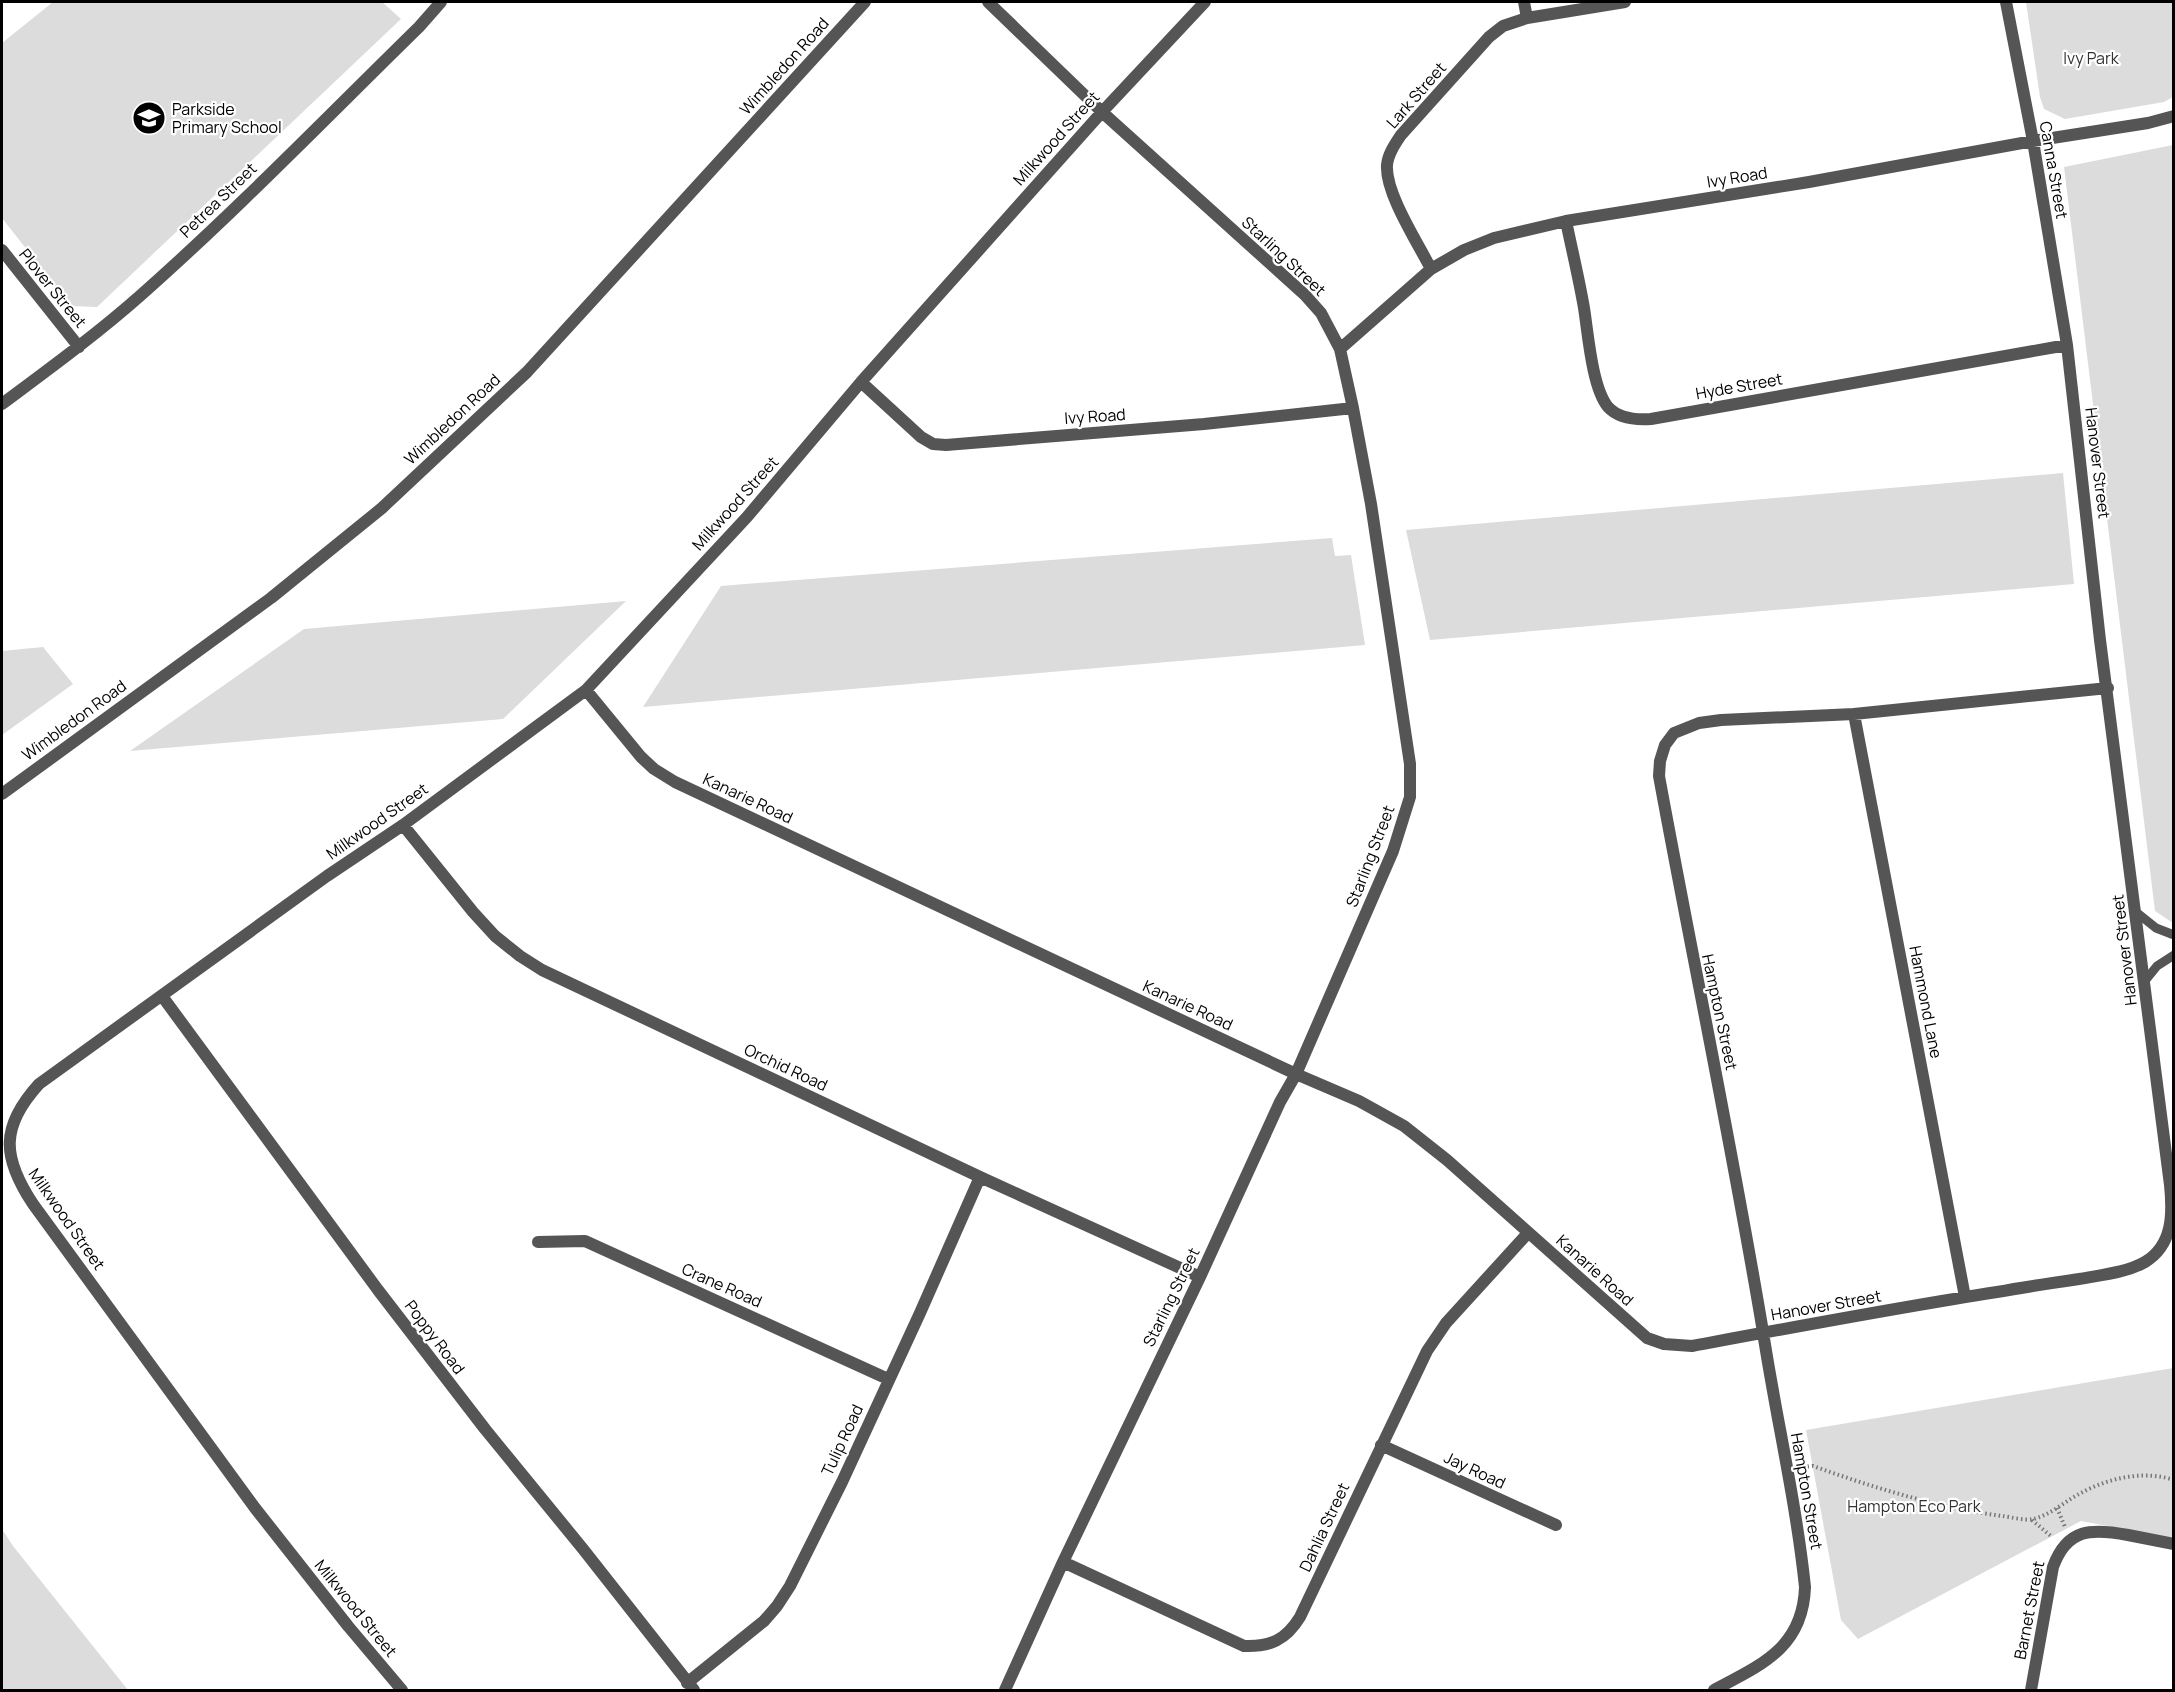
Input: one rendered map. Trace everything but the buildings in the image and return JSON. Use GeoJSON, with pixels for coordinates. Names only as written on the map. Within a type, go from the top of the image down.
{"type":"FeatureCollection","features":[{"type":"Feature","properties":{"kind":"street","name":"Petrea Street"},"geometry":{"type":"LineString","coordinates":[[2,404],[79,347],[141,295],[202,239],[419,27],[441,2]]}},
{"type":"Feature","properties":{"kind":"street","name":"Wimbledon Road"},"geometry":{"type":"LineString","coordinates":[[2,794],[271,598],[382,508],[527,372],[865,2]]}},
{"type":"Feature","properties":{"kind":"street","name":"Starling Street"},"geometry":{"type":"LineString","coordinates":[[988,2],[1102,112],[1305,295],[1321,313],[1340,349],[1353,408],[1371,504],[1406,723],[1410,764],[1410,797],[1393,851],[1296,1074],[1248,1170],[1200,1277],[1063,1562],[1005,1690]]}},
{"type":"Feature","properties":{"kind":"street","name":"Milkwood Street"},"geometry":{"type":"LineString","coordinates":[[402,1690],[334,1608],[194,1426],[33,1204],[13,1169],[9,1151],[14,1117],[25,1099],[39,1084],[327,876],[403,825],[586,690],[747,517],[861,382],[1102,112],[1205,2]]}},
{"type":"Feature","properties":{"kind":"street"},"geometry":{"type":"LineString","coordinates":[[1524,2],[1527,18]]}},
{"type":"Feature","properties":{"kind":"street","name":"Lark Street"},"geometry":{"type":"LineString","coordinates":[[1431,269],[1391,188],[1387,164],[1392,148],[1401,135],[1489,37],[1503,26],[1527,18],[1625,2]]}},
{"type":"Feature","properties":{"kind":"street","name":"Canna Street"},"geometry":{"type":"LineString","coordinates":[[2006,2],[2033,141],[2067,345]]}},
{"type":"Feature","properties":{"kind":"street","name":"Ivy Road"},"geometry":{"type":"LineString","coordinates":[[1340,349],[1431,269],[1464,249],[1494,238],[1566,221],[1809,182],[2033,141],[2148,123],[2174,116]]}},
{"type":"Feature","properties":{"kind":"street","name":"Hyde Street"},"geometry":{"type":"LineString","coordinates":[[1566,221],[1600,392],[1607,406],[1616,414],[1635,420],[2067,345]]}},
{"type":"Feature","properties":{"kind":"street","name":"Plover Street"},"geometry":{"type":"LineString","coordinates":[[2,250],[79,347]]}},
{"type":"Feature","properties":{"kind":"street","name":"Hanover Street"},"geometry":{"type":"LineString","coordinates":[[1763,1333],[2124,1270],[2144,1262],[2157,1252],[2166,1240],[2171,1226],[2173,1209],[2067,345]]}},
{"type":"Feature","properties":{"kind":"street","name":"Ivy Road"},"geometry":{"type":"LineString","coordinates":[[861,382],[921,437],[933,444],[946,445],[1203,424],[1353,408]]}},
{"type":"Feature","properties":{"kind":"street","name":"Hampton Street"},"geometry":{"type":"LineString","coordinates":[[1714,1690],[1762,1665],[1787,1642],[1800,1616],[1805,1587],[1788,1470],[1727,1128],[1693,963],[1659,776],[1660,761],[1665,745],[1674,733],[1699,723],[1721,720],[1854,714],[2108,688]]}},
{"type":"Feature","properties":{"kind":"street","name":"Kanarie Road"},"geometry":{"type":"LineString","coordinates":[[586,690],[640,757],[675,782],[1296,1074],[1359,1101],[1404,1126],[1447,1160],[1647,1338],[1664,1344],[1692,1346],[1763,1333]]}},
{"type":"Feature","properties":{"kind":"street","name":"Hammond Lane"},"geometry":{"type":"LineString","coordinates":[[1854,714],[1965,1297]]}},
{"type":"Feature","properties":{"kind":"street","name":"Orchid Road"},"geometry":{"type":"LineString","coordinates":[[403,825],[495,936],[542,970],[980,1177],[1200,1277]]}},
{"type":"Feature","properties":{"kind":"street","name":"Poppy Road"},"geometry":{"type":"LineString","coordinates":[[162,996],[378,1290],[484,1429],[583,1549],[690,1687]]}},
{"type":"Feature","properties":{"kind":"street","name":"Tulip Road"},"geometry":{"type":"LineString","coordinates":[[690,1687],[764,1621],[790,1586],[842,1482],[980,1177]]}},
{"type":"Feature","properties":{"kind":"street","name":"Dahlia Street"},"geometry":{"type":"LineString","coordinates":[[1063,1562],[1244,1646],[1264,1646],[1287,1635],[1300,1617],[1427,1351],[1446,1323],[1528,1233]]}},
{"type":"Feature","properties":{"kind":"street","name":"Crane Road"},"geometry":{"type":"LineString","coordinates":[[538,1242],[585,1241],[888,1379]]}},
{"type":"Feature","properties":{"kind":"street","name":"Jay Road"},"geometry":{"type":"LineString","coordinates":[[1381,1445],[1556,1526]]}},
{"type":"Feature","properties":{"kind":"street","name":"Barnet Street"},"geometry":{"type":"LineString","coordinates":[[2031,1690],[2053,1568],[2063,1547],[2082,1533],[2092,1531],[2105,1531],[2174,1544]]}},
{"type":"Feature","properties":{"kind":"lane"},"geometry":{"type":"LineString","coordinates":[[2136,912],[2156,928],[2174,934]]}},
{"type":"Feature","properties":{"kind":"lane"},"geometry":{"type":"LineString","coordinates":[[2144,982],[2157,966],[2174,955]]}},
{"type":"Feature","properties":{"kind":"path"},"geometry":{"type":"LineString","coordinates":[[1788,1470],[1813,1466],[1916,1500],[2032,1520],[2063,1547]]}},
{"type":"Feature","properties":{"kind":"path"},"geometry":{"type":"LineString","coordinates":[[2032,1520],[2057,1508],[2081,1492],[2108,1482],[2134,1476],[2174,1480]]}},
{"type":"Feature","properties":{"kind":"green space","name":"Parkside Primary School"},"geometry":{"type":"Polygon","coordinates":[[[53,2],[382,2],[401,19],[97,307],[71,306],[2,218],[2,43],[53,2]]]}},
{"type":"Feature","properties":{"kind":"green space","name":"Ivy Park"},"geometry":{"type":"Polygon","coordinates":[[[2026,2],[2173,2],[2173,97],[2164,102],[2065,119],[2044,109],[2040,97],[2026,2]]]}},
{"type":"Feature","properties":{"kind":"green space"},"geometry":{"type":"Polygon","coordinates":[[[2174,145],[2173,923],[2155,911],[2064,167],[2174,145]]]}},
{"type":"Feature","properties":{"kind":"green space"},"geometry":{"type":"Polygon","coordinates":[[[2063,473],[2074,584],[1430,640],[1406,530],[2063,473]]]}},
{"type":"Feature","properties":{"kind":"green space"},"geometry":{"type":"Polygon","coordinates":[[[1332,538],[1335,556],[1351,555],[1365,645],[643,707],[721,586],[1332,538]]]}},
{"type":"Feature","properties":{"kind":"green space"},"geometry":{"type":"Polygon","coordinates":[[[626,601],[503,719],[130,751],[304,629],[626,601]]]}},
{"type":"Feature","properties":{"kind":"green space"},"geometry":{"type":"Polygon","coordinates":[[[43,647],[73,684],[2,735],[2,651],[43,647]]]}},
{"type":"Feature","properties":{"kind":"green space","name":"Hampton Eco Park"},"geometry":{"type":"Polygon","coordinates":[[[2173,1368],[2173,1538],[2081,1521],[1858,1639],[1841,1620],[1806,1430],[2173,1368]]]}},
{"type":"Feature","properties":{"kind":"green space"},"geometry":{"type":"Polygon","coordinates":[[[2,1529],[13,1546],[128,1690],[2,1690],[2,1529]]]}},
{"type":"Feature","properties":{"kind":"place","name":"Parkside Primary School"},"geometry":{"type":"Point","coordinates":[149,118]}}]}
